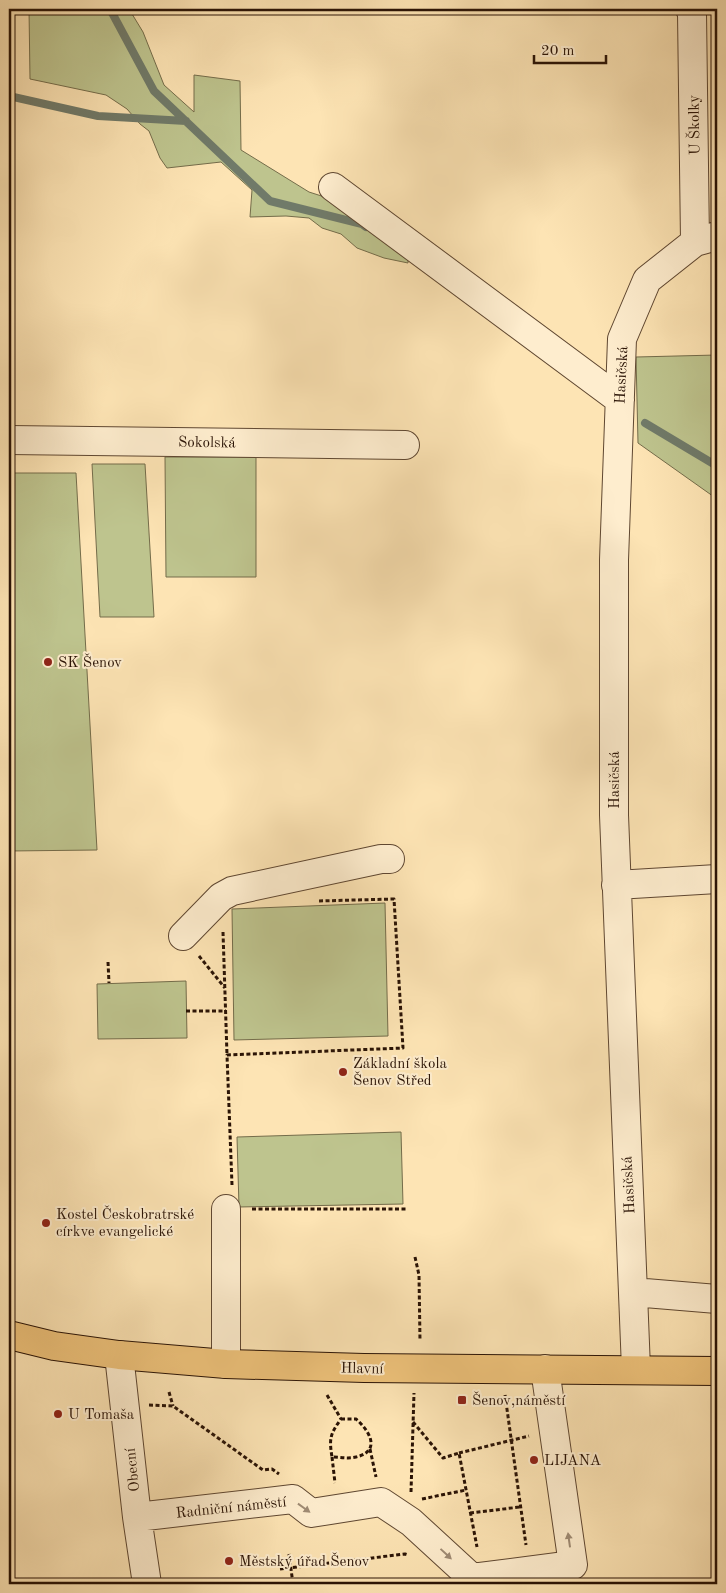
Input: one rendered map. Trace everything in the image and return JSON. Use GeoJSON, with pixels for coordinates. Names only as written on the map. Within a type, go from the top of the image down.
{"type":"FeatureCollection","features":[{"type":"Feature","properties":{"kind":"main road","name":"Hlavní"},"geometry":{"type":"LineString","coordinates":[[9,1335],[54,1346],[120,1355],[226,1364],[364,1368],[545,1368],[717,1371]]}},
{"type":"Feature","properties":{"kind":"street","name":"U Školky"},"geometry":{"type":"LineString","coordinates":[[690,9],[692,13],[706,239]]}},
{"type":"Feature","properties":{"kind":"street"},"geometry":{"type":"LineString","coordinates":[[333,187],[620,400]]}},
{"type":"Feature","properties":{"kind":"street","name":"Hasičská"},"geometry":{"type":"LineString","coordinates":[[636,1369],[624,1105],[614,815],[614,560],[622,339],[647,280],[706,239]]}},
{"type":"Feature","properties":{"kind":"street","name":"Sokolská"},"geometry":{"type":"LineString","coordinates":[[9,440],[405,445]]}},
{"type":"Feature","properties":{"kind":"street"},"geometry":{"type":"LineString","coordinates":[[183,936],[221,897],[232,890],[381,859],[390,859]]}},
{"type":"Feature","properties":{"kind":"street"},"geometry":{"type":"LineString","coordinates":[[616,885],[717,879]]}},
{"type":"Feature","properties":{"kind":"street"},"geometry":{"type":"LineString","coordinates":[[226,1209],[226,1364]]}},
{"type":"Feature","properties":{"kind":"street"},"geometry":{"type":"LineString","coordinates":[[633,1292],[717,1299]]}},
{"type":"Feature","properties":{"kind":"street","name":"Obecní"},"geometry":{"type":"LineString","coordinates":[[120,1355],[137,1517],[148,1584]]}},
{"type":"Feature","properties":{"kind":"street"},"geometry":{"type":"LineString","coordinates":[[482,1577],[573,1565],[545,1368]]}},
{"type":"Feature","properties":{"kind":"street","name":"Radniční náměstí"},"geometry":{"type":"LineString","coordinates":[[137,1517],[292,1499],[311,1513],[381,1502],[411,1522],[472,1578],[482,1577]]}},
{"type":"Feature","properties":{"kind":"path"},"geometry":{"type":"LineString","coordinates":[[228,1055],[403,1048],[394,899],[318,901]]}},
{"type":"Feature","properties":{"kind":"path"},"geometry":{"type":"LineString","coordinates":[[223,931],[233,1200],[226,1209]]}},
{"type":"Feature","properties":{"kind":"path"},"geometry":{"type":"LineString","coordinates":[[183,936],[225,988]]}},
{"type":"Feature","properties":{"kind":"path"},"geometry":{"type":"LineString","coordinates":[[108,962],[109,983]]}},
{"type":"Feature","properties":{"kind":"path"},"geometry":{"type":"LineString","coordinates":[[186,1010],[226,1011]]}},
{"type":"Feature","properties":{"kind":"path"},"geometry":{"type":"LineString","coordinates":[[226,1209],[406,1209]]}},
{"type":"Feature","properties":{"kind":"path"},"geometry":{"type":"LineString","coordinates":[[415,1257],[419,1275],[420,1341]]}},
{"type":"Feature","properties":{"kind":"path"},"geometry":{"type":"LineString","coordinates":[[169,1392],[173,1406]]}},
{"type":"Feature","properties":{"kind":"path"},"geometry":{"type":"LineString","coordinates":[[412,1468],[414,1393]]}},
{"type":"Feature","properties":{"kind":"path"},"geometry":{"type":"LineString","coordinates":[[327,1395],[341,1419]]}},
{"type":"Feature","properties":{"kind":"path"},"geometry":{"type":"LineString","coordinates":[[505,1395],[529,1571]]}},
{"type":"Feature","properties":{"kind":"path"},"geometry":{"type":"LineString","coordinates":[[125,1404],[173,1406],[263,1470],[272,1469],[284,1477],[290,1486],[292,1499]]}},
{"type":"Feature","properties":{"kind":"path"},"geometry":{"type":"LineString","coordinates":[[341,1419],[356,1419],[367,1428],[371,1442],[366,1454],[356,1457],[332,1457],[330,1439],[333,1430],[341,1419]]}},
{"type":"Feature","properties":{"kind":"path"},"geometry":{"type":"LineString","coordinates":[[413,1422],[443,1458],[554,1428]]}},
{"type":"Feature","properties":{"kind":"path"},"geometry":{"type":"LineString","coordinates":[[459,1453],[482,1577]]}},
{"type":"Feature","properties":{"kind":"path"},"geometry":{"type":"LineString","coordinates":[[420,1499],[466,1490]]}},
{"type":"Feature","properties":{"kind":"path"},"geometry":{"type":"LineString","coordinates":[[470,1513],[520,1506]]}},
{"type":"Feature","properties":{"kind":"path"},"geometry":{"type":"LineString","coordinates":[[289,1554],[293,1584]]}},
{"type":"Feature","properties":{"kind":"path"},"geometry":{"type":"LineString","coordinates":[[280,1569],[405,1554],[412,1557]]}},
{"type":"Feature","properties":{"kind":"green space"},"geometry":{"type":"Polygon","coordinates":[[[29,9],[129,9],[143,32],[164,85],[194,112],[194,75],[240,81],[241,150],[309,192],[334,200],[408,254],[408,263],[384,258],[357,248],[341,234],[322,228],[309,218],[286,216],[250,217],[252,190],[221,162],[167,168],[160,158],[149,131],[127,109],[106,95],[30,79],[29,9]]]}},
{"type":"Feature","properties":{"kind":"green space"},"geometry":{"type":"Polygon","coordinates":[[[717,355],[717,499],[638,443],[636,357],[717,355]]]}},
{"type":"Feature","properties":{"kind":"green space"},"geometry":{"type":"Polygon","coordinates":[[[165,457],[256,457],[256,577],[166,577],[165,457]]]}},
{"type":"Feature","properties":{"kind":"green space"},"geometry":{"type":"Polygon","coordinates":[[[92,464],[145,464],[154,617],[100,617],[92,464]]]}},
{"type":"Feature","properties":{"kind":"green space","name":"SK Šenov"},"geometry":{"type":"Polygon","coordinates":[[[9,473],[76,473],[97,850],[9,851],[9,473]]]}},
{"type":"Feature","properties":{"kind":"green space"},"geometry":{"type":"Polygon","coordinates":[[[385,903],[388,1036],[234,1040],[232,909],[385,903]]]}},
{"type":"Feature","properties":{"kind":"green space"},"geometry":{"type":"Polygon","coordinates":[[[186,981],[187,1038],[98,1039],[97,984],[186,981]]]}},
{"type":"Feature","properties":{"kind":"green space"},"geometry":{"type":"Polygon","coordinates":[[[401,1132],[403,1204],[239,1207],[237,1137],[401,1132]]]}},
{"type":"Feature","properties":{"kind":"waterway"},"geometry":{"type":"LineString","coordinates":[[110,9],[154,91],[270,201],[362,224],[366,227]]}},
{"type":"Feature","properties":{"kind":"waterway"},"geometry":{"type":"LineString","coordinates":[[9,96],[98,116],[186,121]]}},
{"type":"Feature","properties":{"kind":"waterway"},"geometry":{"type":"LineString","coordinates":[[645,423],[717,466]]}},
{"type":"Feature","properties":{"kind":"place","name":"SK Šenov"},"geometry":{"type":"Point","coordinates":[48,662]}},
{"type":"Feature","properties":{"kind":"place","name":"Základní škola Šenov Střed"},"geometry":{"type":"Point","coordinates":[343,1072]}},
{"type":"Feature","properties":{"kind":"place","name":"Kostel Českobratrské církve evangelické"},"geometry":{"type":"Point","coordinates":[46,1223]}},
{"type":"Feature","properties":{"kind":"place","name":"Šenov,náměstí"},"geometry":{"type":"Point","coordinates":[462,1400]}},
{"type":"Feature","properties":{"kind":"place","name":"U Tomaša"},"geometry":{"type":"Point","coordinates":[58,1414]}},
{"type":"Feature","properties":{"kind":"place","name":"LIJANA"},"geometry":{"type":"Point","coordinates":[534,1460]}},
{"type":"Feature","properties":{"kind":"place","name":"Městský úřad Šenov"},"geometry":{"type":"Point","coordinates":[229,1561]}}]}
